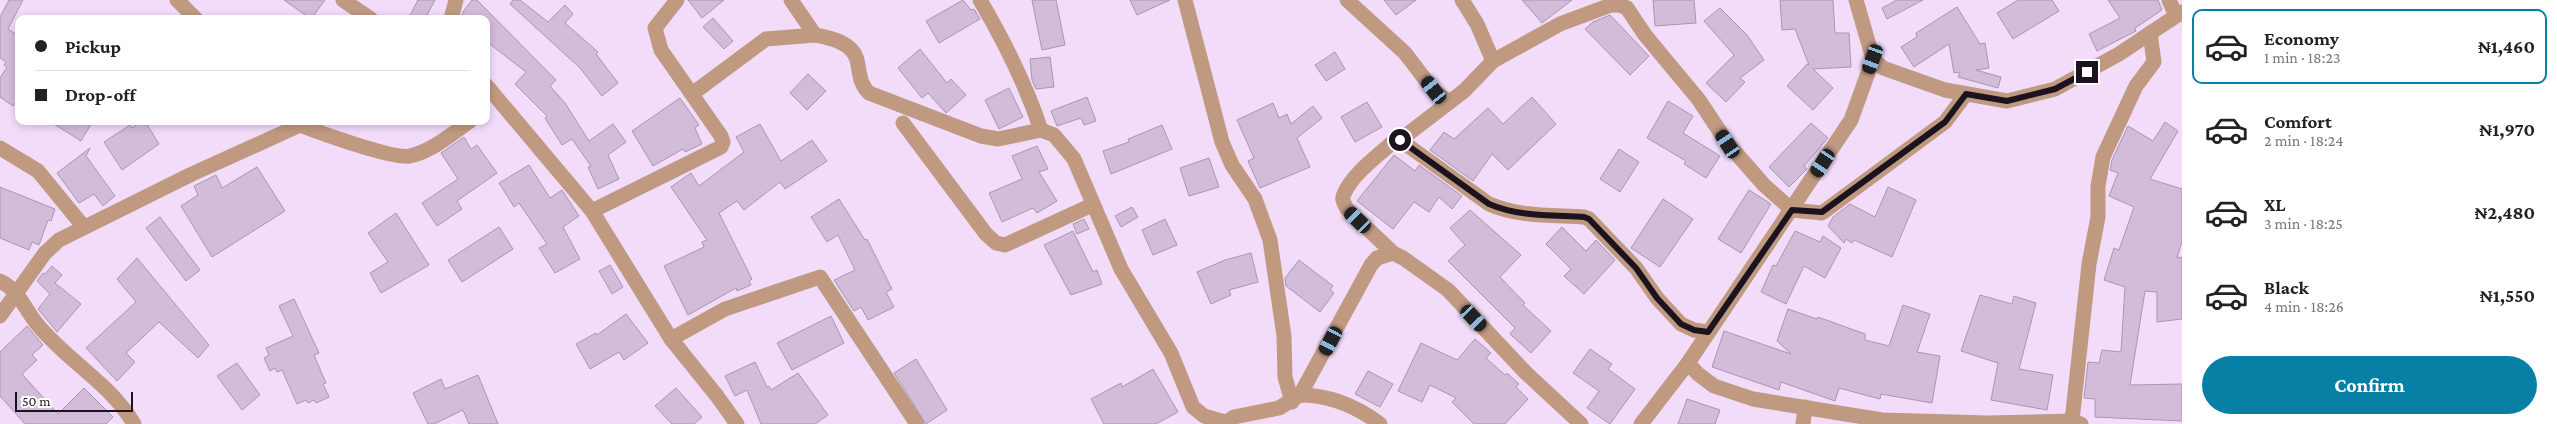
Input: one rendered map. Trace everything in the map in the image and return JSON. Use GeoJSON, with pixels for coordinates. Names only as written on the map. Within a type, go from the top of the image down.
{"type":"FeatureCollection","features":[{"type":"Feature","properties":{"kind":"street"},"geometry":{"type":"LineString","coordinates":[[178,0],[192,15]]}},
{"type":"Feature","properties":{"kind":"street"},"geometry":{"type":"LineString","coordinates":[[343,0],[365,15]]}},
{"type":"Feature","properties":{"kind":"street"},"geometry":{"type":"LineString","coordinates":[[452,15],[456,0]]}},
{"type":"Feature","properties":{"kind":"street"},"geometry":{"type":"LineString","coordinates":[[592,211],[721,147],[723,142],[721,136],[662,50],[655,28],[677,0]]}},
{"type":"Feature","properties":{"kind":"street"},"geometry":{"type":"LineString","coordinates":[[791,0],[815,35]]}},
{"type":"Feature","properties":{"kind":"street"},"geometry":{"type":"LineString","coordinates":[[980,0],[992,16],[1029,93],[1041,130]]}},
{"type":"Feature","properties":{"kind":"street"},"geometry":{"type":"LineString","coordinates":[[1185,0],[1222,142],[1232,165],[1255,199],[1270,240],[1284,336],[1285,377],[1296,399]]}},
{"type":"Feature","properties":{"kind":"street"},"geometry":{"type":"LineString","coordinates":[[1347,0],[1405,53],[1434,90],[1450,102]]}},
{"type":"Feature","properties":{"kind":"street"},"geometry":{"type":"LineString","coordinates":[[1462,0],[1477,24],[1493,61]]}},
{"type":"Feature","properties":{"kind":"street"},"geometry":{"type":"LineString","coordinates":[[1856,0],[1873,59],[1883,68],[1946,90],[2007,101],[2055,89],[2119,54],[2172,21],[2179,14],[2169,0]]}},
{"type":"Feature","properties":{"kind":"street"},"geometry":{"type":"LineString","coordinates":[[1393,254],[1347,209],[1342,201],[1344,193],[1365,166],[1394,141],[1400,140],[1450,102],[1493,61],[1560,24],[1620,2],[1627,8],[1645,35],[1699,100],[1740,158],[1764,185],[1792,210],[1822,212],[1945,122],[1966,94]]}},
{"type":"Feature","properties":{"kind":"street"},"geometry":{"type":"LineString","coordinates":[[1688,363],[1698,374],[1714,386],[1753,398],[1882,420],[2076,423],[2089,264],[2098,217],[2098,186],[2103,156],[2136,86],[2154,62],[2150,33]]}},
{"type":"Feature","properties":{"kind":"street"},"geometry":{"type":"LineString","coordinates":[[692,94],[753,46],[766,39],[815,35],[838,39],[857,58],[858,74],[862,86],[869,93],[892,103],[981,136],[998,139],[1041,130],[1054,134],[1074,159],[1092,205],[1121,269],[1171,353],[1193,407],[1204,416],[1224,423],[1234,417],[1279,408],[1296,399],[1322,395],[1363,411],[1380,424]]}},
{"type":"Feature","properties":{"kind":"street"},"geometry":{"type":"LineString","coordinates":[[1641,424],[1688,363],[1851,120],[1873,59]]}},
{"type":"Feature","properties":{"kind":"street"},"geometry":{"type":"LineString","coordinates":[[492,105],[592,211],[670,339],[717,396],[737,424]]}},
{"type":"Feature","properties":{"kind":"street"},"geometry":{"type":"LineString","coordinates":[[903,123],[986,234],[996,243],[1006,245],[1092,205]]}},
{"type":"Feature","properties":{"kind":"street"},"geometry":{"type":"LineString","coordinates":[[0,316],[17,295],[45,253],[59,240],[83,226],[296,125]]}},
{"type":"Feature","properties":{"kind":"street"},"geometry":{"type":"LineString","coordinates":[[301,125],[368,148],[409,157],[440,143],[465,125]]}},
{"type":"Feature","properties":{"kind":"street"},"geometry":{"type":"LineString","coordinates":[[1400,140],[1489,204],[1503,210],[1589,219],[1636,268],[1657,298],[1681,324],[1694,330],[1708,332]]}},
{"type":"Feature","properties":{"kind":"street"},"geometry":{"type":"LineString","coordinates":[[0,148],[38,171],[83,226]]}},
{"type":"Feature","properties":{"kind":"street"},"geometry":{"type":"LineString","coordinates":[[1296,399],[1371,265],[1384,254],[1393,254],[1403,258],[1448,290],[1526,372],[1581,424]]}},
{"type":"Feature","properties":{"kind":"street"},"geometry":{"type":"LineString","coordinates":[[670,339],[725,309],[820,277],[917,424]]}},
{"type":"Feature","properties":{"kind":"street"},"geometry":{"type":"LineString","coordinates":[[0,281],[12,286],[37,324],[69,358],[97,378],[123,405],[134,424]]}},
{"type":"Feature","properties":{"kind":"street"},"geometry":{"type":"LineString","coordinates":[[1803,424],[1805,407]]}},
{"type":"Feature","properties":{"kind":"building"},"geometry":{"type":"Polygon","coordinates":[[[9,0],[23,0],[8,29],[15,33],[15,103],[13,106],[0,97],[0,78],[7,67],[4,65],[6,62],[0,58],[0,17],[9,0]]]}},
{"type":"Feature","properties":{"kind":"building"},"geometry":{"type":"Polygon","coordinates":[[[284,0],[325,0],[314,15],[305,15],[284,0]]]}},
{"type":"Feature","properties":{"kind":"building"},"geometry":{"type":"Polygon","coordinates":[[[418,0],[435,0],[427,15],[410,15],[418,0]]]}},
{"type":"Feature","properties":{"kind":"building"},"geometry":{"type":"Polygon","coordinates":[[[472,0],[477,0],[556,80],[550,86],[565,103],[589,141],[613,124],[626,142],[608,155],[619,179],[598,189],[588,167],[591,166],[572,139],[562,145],[545,118],[547,116],[515,84],[526,72],[490,44],[490,15],[462,15],[472,0]]]}},
{"type":"Feature","properties":{"kind":"building"},"geometry":{"type":"Polygon","coordinates":[[[513,0],[520,0],[548,22],[565,5],[573,14],[565,23],[598,52],[596,54],[618,83],[602,96],[580,68],[510,4],[513,0]]]}},
{"type":"Feature","properties":{"kind":"building"},"geometry":{"type":"Polygon","coordinates":[[[688,0],[724,0],[702,18],[688,0]]]}},
{"type":"Feature","properties":{"kind":"building"},"geometry":{"type":"Polygon","coordinates":[[[963,0],[971,10],[974,9],[980,19],[939,43],[926,21],[963,0]]]}},
{"type":"Feature","properties":{"kind":"building"},"geometry":{"type":"Polygon","coordinates":[[[1032,0],[1056,0],[1065,45],[1042,50],[1032,0]]]}},
{"type":"Feature","properties":{"kind":"building"},"geometry":{"type":"Polygon","coordinates":[[[1130,0],[1170,0],[1137,15],[1130,0]]]}},
{"type":"Feature","properties":{"kind":"building"},"geometry":{"type":"Polygon","coordinates":[[[1384,0],[1416,0],[1396,15],[1384,0]]]}},
{"type":"Feature","properties":{"kind":"building"},"geometry":{"type":"Polygon","coordinates":[[[1522,0],[1572,0],[1542,23],[1522,0]]]}},
{"type":"Feature","properties":{"kind":"building"},"geometry":{"type":"Polygon","coordinates":[[[1653,0],[1694,0],[1696,23],[1655,26],[1653,0]]]}},
{"type":"Feature","properties":{"kind":"building"},"geometry":{"type":"Polygon","coordinates":[[[1780,0],[1833,0],[1835,33],[1849,33],[1851,67],[1813,69],[1833,88],[1813,110],[1787,86],[1807,64],[1809,65],[1795,29],[1782,30],[1780,0]]]}},
{"type":"Feature","properties":{"kind":"building"},"geometry":{"type":"Polygon","coordinates":[[[1897,0],[1923,0],[1887,19],[1882,8],[1897,0]]]}},
{"type":"Feature","properties":{"kind":"building"},"geometry":{"type":"Polygon","coordinates":[[[2018,0],[2052,0],[2059,11],[2013,39],[1997,13],[2018,0]]]}},
{"type":"Feature","properties":{"kind":"building"},"geometry":{"type":"Polygon","coordinates":[[[2108,0],[2158,0],[2162,10],[2135,28],[2136,31],[2097,51],[2089,34],[2120,18],[2108,0]]]}},
{"type":"Feature","properties":{"kind":"building"},"geometry":{"type":"Polygon","coordinates":[[[1957,7],[1980,44],[1985,43],[1989,68],[1976,70],[2001,77],[1998,88],[1958,77],[1960,72],[1954,73],[1949,44],[1914,67],[1901,47],[1917,37],[1916,33],[1957,7]]]}},
{"type":"Feature","properties":{"kind":"building"},"geometry":{"type":"Polygon","coordinates":[[[1720,8],[1747,35],[1764,60],[1740,78],[1745,82],[1726,102],[1706,83],[1734,55],[1704,21],[1720,8]]]}},
{"type":"Feature","properties":{"kind":"building"},"geometry":{"type":"Polygon","coordinates":[[[1610,15],[1649,56],[1630,75],[1585,29],[1593,22],[1610,15]]]}},
{"type":"Feature","properties":{"kind":"building"},"geometry":{"type":"Polygon","coordinates":[[[713,18],[733,41],[724,49],[703,27],[713,18]]]}},
{"type":"Feature","properties":{"kind":"building"},"geometry":{"type":"Polygon","coordinates":[[[920,49],[947,83],[951,79],[966,95],[946,113],[928,93],[922,98],[898,68],[920,49]]]}},
{"type":"Feature","properties":{"kind":"building"},"geometry":{"type":"Polygon","coordinates":[[[1335,52],[1345,69],[1326,81],[1315,65],[1335,52]]]}},
{"type":"Feature","properties":{"kind":"building"},"geometry":{"type":"Polygon","coordinates":[[[1050,57],[1054,87],[1036,89],[1032,80],[1030,59],[1050,57]]]}},
{"type":"Feature","properties":{"kind":"building"},"geometry":{"type":"Polygon","coordinates":[[[808,74],[826,91],[807,110],[790,93],[808,74]]]}},
{"type":"Feature","properties":{"kind":"building"},"geometry":{"type":"Polygon","coordinates":[[[1009,88],[1023,117],[999,129],[985,100],[1009,88]]]}},
{"type":"Feature","properties":{"kind":"building"},"geometry":{"type":"Polygon","coordinates":[[[1087,97],[1096,121],[1084,125],[1081,118],[1057,126],[1051,111],[1087,97]]]}},
{"type":"Feature","properties":{"kind":"building"},"geometry":{"type":"Polygon","coordinates":[[[1532,97],[1556,124],[1508,170],[1492,154],[1473,181],[1430,150],[1444,132],[1454,139],[1488,108],[1503,124],[1532,97]]]}},
{"type":"Feature","properties":{"kind":"building"},"geometry":{"type":"Polygon","coordinates":[[[680,98],[699,125],[695,128],[702,144],[685,152],[683,149],[653,166],[632,131],[680,98]]]}},
{"type":"Feature","properties":{"kind":"building"},"geometry":{"type":"Polygon","coordinates":[[[1668,101],[1693,116],[1683,133],[1720,156],[1706,178],[1684,164],[1686,161],[1647,138],[1668,101]]]}},
{"type":"Feature","properties":{"kind":"building"},"geometry":{"type":"Polygon","coordinates":[[[1367,102],[1382,127],[1355,142],[1341,117],[1367,102]]]}},
{"type":"Feature","properties":{"kind":"building"},"geometry":{"type":"Polygon","coordinates":[[[1273,103],[1279,118],[1287,114],[1291,124],[1313,106],[1322,118],[1297,138],[1310,167],[1260,188],[1248,161],[1254,158],[1237,120],[1273,103]]]}},
{"type":"Feature","properties":{"kind":"building"},"geometry":{"type":"Polygon","coordinates":[[[2165,122],[2178,131],[2150,179],[2182,189],[2182,241],[2177,258],[2182,257],[2182,319],[2157,322],[2157,292],[2145,291],[2130,385],[2182,384],[2182,421],[2095,417],[2095,399],[2084,398],[2088,362],[2099,363],[2102,350],[2121,352],[2125,287],[2104,280],[2114,248],[2119,250],[2134,207],[2109,196],[2118,173],[2110,170],[2112,160],[2128,126],[2153,141],[2165,122]]]}},
{"type":"Feature","properties":{"kind":"building"},"geometry":{"type":"Polygon","coordinates":[[[1811,123],[1828,138],[1804,166],[1807,169],[1789,187],[1769,167],[1811,123]]]}},
{"type":"Feature","properties":{"kind":"building"},"geometry":{"type":"Polygon","coordinates":[[[760,124],[781,161],[812,140],[827,161],[785,189],[780,182],[744,210],[737,201],[719,213],[752,279],[749,281],[751,285],[737,291],[736,288],[688,315],[664,266],[704,247],[702,242],[707,240],[671,187],[691,173],[699,186],[744,152],[736,137],[760,124]]]}},
{"type":"Feature","properties":{"kind":"building"},"geometry":{"type":"Polygon","coordinates":[[[55,125],[91,125],[81,141],[55,125]]]}},
{"type":"Feature","properties":{"kind":"building"},"geometry":{"type":"Polygon","coordinates":[[[130,125],[132,128],[136,125],[147,125],[159,144],[122,170],[104,142],[130,125]]]}},
{"type":"Feature","properties":{"kind":"building"},"geometry":{"type":"Polygon","coordinates":[[[1162,125],[1172,149],[1111,174],[1103,151],[1129,142],[1128,139],[1162,125]]]}},
{"type":"Feature","properties":{"kind":"building"},"geometry":{"type":"Polygon","coordinates":[[[464,137],[471,149],[477,145],[497,173],[457,201],[462,209],[437,226],[422,203],[458,179],[441,153],[464,137]]]}},
{"type":"Feature","properties":{"kind":"building"},"geometry":{"type":"Polygon","coordinates":[[[1037,146],[1048,169],[1039,172],[1057,201],[1037,213],[1033,208],[1002,222],[989,193],[1022,179],[1012,156],[1037,146]]]}},
{"type":"Feature","properties":{"kind":"building"},"geometry":{"type":"Polygon","coordinates":[[[90,148],[86,156],[115,196],[103,206],[94,194],[79,203],[57,173],[90,148]]]}},
{"type":"Feature","properties":{"kind":"building"},"geometry":{"type":"Polygon","coordinates":[[[1619,149],[1639,162],[1620,192],[1600,179],[1619,149]]]}},
{"type":"Feature","properties":{"kind":"building"},"geometry":{"type":"Polygon","coordinates":[[[1394,155],[1415,171],[1419,165],[1462,196],[1452,209],[1439,197],[1429,212],[1414,202],[1393,229],[1357,201],[1394,155]]]}},
{"type":"Feature","properties":{"kind":"building"},"geometry":{"type":"Polygon","coordinates":[[[1209,158],[1219,187],[1189,196],[1180,168],[1209,158]]]}},
{"type":"Feature","properties":{"kind":"building"},"geometry":{"type":"Polygon","coordinates":[[[529,165],[550,198],[562,190],[579,216],[563,227],[580,259],[555,273],[539,248],[547,244],[519,203],[514,207],[499,183],[529,165]]]}},
{"type":"Feature","properties":{"kind":"building"},"geometry":{"type":"Polygon","coordinates":[[[257,167],[285,211],[212,257],[181,206],[198,195],[194,186],[216,175],[222,188],[257,167]]]}},
{"type":"Feature","properties":{"kind":"building"},"geometry":{"type":"Polygon","coordinates":[[[0,187],[55,209],[51,221],[48,220],[39,245],[32,242],[29,250],[0,238],[0,187]]]}},
{"type":"Feature","properties":{"kind":"building"},"geometry":{"type":"Polygon","coordinates":[[[1888,187],[1916,200],[1892,257],[1854,240],[1852,243],[1846,239],[1844,243],[1828,226],[1833,217],[1850,204],[1875,217],[1888,187]]]}},
{"type":"Feature","properties":{"kind":"building"},"geometry":{"type":"Polygon","coordinates":[[[1749,190],[1771,204],[1741,253],[1718,239],[1749,190]]]}},
{"type":"Feature","properties":{"kind":"building"},"geometry":{"type":"Polygon","coordinates":[[[839,199],[865,240],[867,239],[892,289],[886,292],[894,307],[868,320],[861,307],[854,311],[834,280],[855,270],[838,235],[827,242],[811,217],[839,199]]]}},
{"type":"Feature","properties":{"kind":"building"},"geometry":{"type":"Polygon","coordinates":[[[1663,199],[1693,219],[1660,267],[1631,248],[1663,199]]]}},
{"type":"Feature","properties":{"kind":"building"},"geometry":{"type":"Polygon","coordinates":[[[1132,207],[1138,217],[1121,227],[1115,216],[1132,207]]]}},
{"type":"Feature","properties":{"kind":"building"},"geometry":{"type":"Polygon","coordinates":[[[1470,210],[1521,255],[1500,277],[1525,303],[1523,305],[1551,331],[1531,353],[1510,334],[1515,328],[1448,261],[1465,245],[1450,228],[1470,210]]]}},
{"type":"Feature","properties":{"kind":"building"},"geometry":{"type":"Polygon","coordinates":[[[396,213],[429,265],[381,293],[370,273],[388,262],[368,233],[396,213]]]}},
{"type":"Feature","properties":{"kind":"building"},"geometry":{"type":"Polygon","coordinates":[[[160,217],[200,270],[186,281],[146,228],[160,217]]]}},
{"type":"Feature","properties":{"kind":"building"},"geometry":{"type":"Polygon","coordinates":[[[1084,219],[1089,229],[1077,234],[1073,224],[1084,219]]]}},
{"type":"Feature","properties":{"kind":"building"},"geometry":{"type":"Polygon","coordinates":[[[1165,219],[1177,245],[1153,255],[1142,230],[1165,219]]]}},
{"type":"Feature","properties":{"kind":"building"},"geometry":{"type":"Polygon","coordinates":[[[499,227],[513,249],[462,282],[448,260],[499,227]]]}},
{"type":"Feature","properties":{"kind":"building"},"geometry":{"type":"Polygon","coordinates":[[[1562,227],[1586,251],[1596,240],[1615,260],[1584,294],[1564,276],[1571,269],[1546,244],[1562,227]]]}},
{"type":"Feature","properties":{"kind":"building"},"geometry":{"type":"Polygon","coordinates":[[[1073,231],[1093,272],[1097,270],[1102,284],[1071,295],[1044,245],[1073,231]]]}},
{"type":"Feature","properties":{"kind":"building"},"geometry":{"type":"Polygon","coordinates":[[[1795,231],[1820,242],[1823,236],[1841,248],[1825,278],[1804,266],[1786,304],[1761,292],[1773,265],[1776,266],[1795,231]]]}},
{"type":"Feature","properties":{"kind":"building"},"geometry":{"type":"Polygon","coordinates":[[[1251,253],[1258,282],[1229,290],[1231,295],[1211,304],[1197,272],[1225,260],[1251,253]]]}},
{"type":"Feature","properties":{"kind":"building"},"geometry":{"type":"Polygon","coordinates":[[[137,258],[209,345],[198,358],[159,322],[126,353],[135,362],[117,381],[86,348],[136,302],[117,279],[137,258]]]}},
{"type":"Feature","properties":{"kind":"building"},"geometry":{"type":"Polygon","coordinates":[[[1299,260],[1333,286],[1330,290],[1334,293],[1320,312],[1286,286],[1285,278],[1299,260]]]}},
{"type":"Feature","properties":{"kind":"building"},"geometry":{"type":"Polygon","coordinates":[[[610,265],[623,287],[612,294],[599,271],[610,265]]]}},
{"type":"Feature","properties":{"kind":"building"},"geometry":{"type":"Polygon","coordinates":[[[52,266],[62,275],[55,283],[81,304],[57,332],[38,309],[50,294],[37,281],[52,266]]]}},
{"type":"Feature","properties":{"kind":"building"},"geometry":{"type":"Polygon","coordinates":[[[1980,295],[2012,304],[2014,296],[2036,303],[2019,369],[2053,375],[2047,410],[1991,400],[1998,363],[1961,351],[1980,295]]]}},
{"type":"Feature","properties":{"kind":"building"},"geometry":{"type":"Polygon","coordinates":[[[294,299],[319,353],[314,355],[326,383],[323,384],[329,397],[316,403],[314,400],[308,403],[306,400],[297,404],[282,370],[277,372],[275,368],[270,371],[264,358],[269,355],[266,348],[293,336],[279,306],[294,299]]]}},
{"type":"Feature","properties":{"kind":"building"},"geometry":{"type":"Polygon","coordinates":[[[1903,305],[1930,314],[1917,352],[1940,356],[1932,403],[1881,394],[1880,399],[1839,388],[1835,401],[1781,382],[1779,390],[1712,367],[1724,331],[1791,354],[1777,341],[1788,309],[1817,319],[1818,317],[1865,334],[1865,340],[1889,346],[1903,305]]]}},
{"type":"Feature","properties":{"kind":"building"},"geometry":{"type":"Polygon","coordinates":[[[626,314],[648,343],[624,360],[619,352],[590,369],[576,344],[596,333],[597,335],[626,314]]]}},
{"type":"Feature","properties":{"kind":"building"},"geometry":{"type":"Polygon","coordinates":[[[831,316],[844,343],[792,370],[777,343],[831,316]]]}},
{"type":"Feature","properties":{"kind":"building"},"geometry":{"type":"Polygon","coordinates":[[[27,326],[43,345],[32,355],[37,360],[22,374],[58,414],[84,388],[113,417],[106,424],[25,424],[0,396],[0,352],[27,326]]]}},
{"type":"Feature","properties":{"kind":"building"},"geometry":{"type":"Polygon","coordinates":[[[1475,339],[1491,353],[1486,358],[1505,375],[1507,373],[1519,384],[1516,387],[1528,399],[1505,424],[1474,424],[1452,402],[1456,398],[1430,385],[1422,402],[1398,391],[1421,343],[1457,360],[1475,339]]]}},
{"type":"Feature","properties":{"kind":"building"},"geometry":{"type":"Polygon","coordinates":[[[1590,349],[1612,364],[1608,369],[1635,389],[1610,424],[1587,408],[1599,391],[1573,373],[1590,349]]]}},
{"type":"Feature","properties":{"kind":"building"},"geometry":{"type":"Polygon","coordinates":[[[916,359],[947,410],[926,424],[894,373],[916,359]]]}},
{"type":"Feature","properties":{"kind":"building"},"geometry":{"type":"Polygon","coordinates":[[[755,362],[767,387],[769,386],[771,390],[798,373],[828,415],[815,424],[761,424],[747,390],[735,396],[725,376],[755,362]]]}},
{"type":"Feature","properties":{"kind":"building"},"geometry":{"type":"Polygon","coordinates":[[[237,363],[260,395],[242,410],[217,376],[237,363]]]}},
{"type":"Feature","properties":{"kind":"building"},"geometry":{"type":"Polygon","coordinates":[[[1153,369],[1178,412],[1156,424],[1104,424],[1091,399],[1121,383],[1122,387],[1153,369]]]}},
{"type":"Feature","properties":{"kind":"building"},"geometry":{"type":"Polygon","coordinates":[[[1368,371],[1393,384],[1380,407],[1355,394],[1368,371]]]}},
{"type":"Feature","properties":{"kind":"building"},"geometry":{"type":"Polygon","coordinates":[[[478,375],[498,424],[469,424],[463,410],[434,424],[428,424],[413,393],[441,379],[445,389],[478,375]]]}},
{"type":"Feature","properties":{"kind":"building"},"geometry":{"type":"Polygon","coordinates":[[[676,388],[702,417],[694,424],[672,424],[655,406],[676,388]]]}},
{"type":"Feature","properties":{"kind":"building"},"geometry":{"type":"Polygon","coordinates":[[[1687,399],[1720,410],[1715,424],[1678,424],[1687,399]]]}},
{"type":"Feature","properties":{"kind":"route"},"geometry":{"type":"LineString","coordinates":[[1400,140],[1406,142],[1489,204],[1503,210],[1589,219],[1636,268],[1657,298],[1681,324],[1694,330],[1708,332],[1792,210],[1822,212],[1945,122],[1966,94],[2007,101],[2055,89],[2087,72]]}}]}
